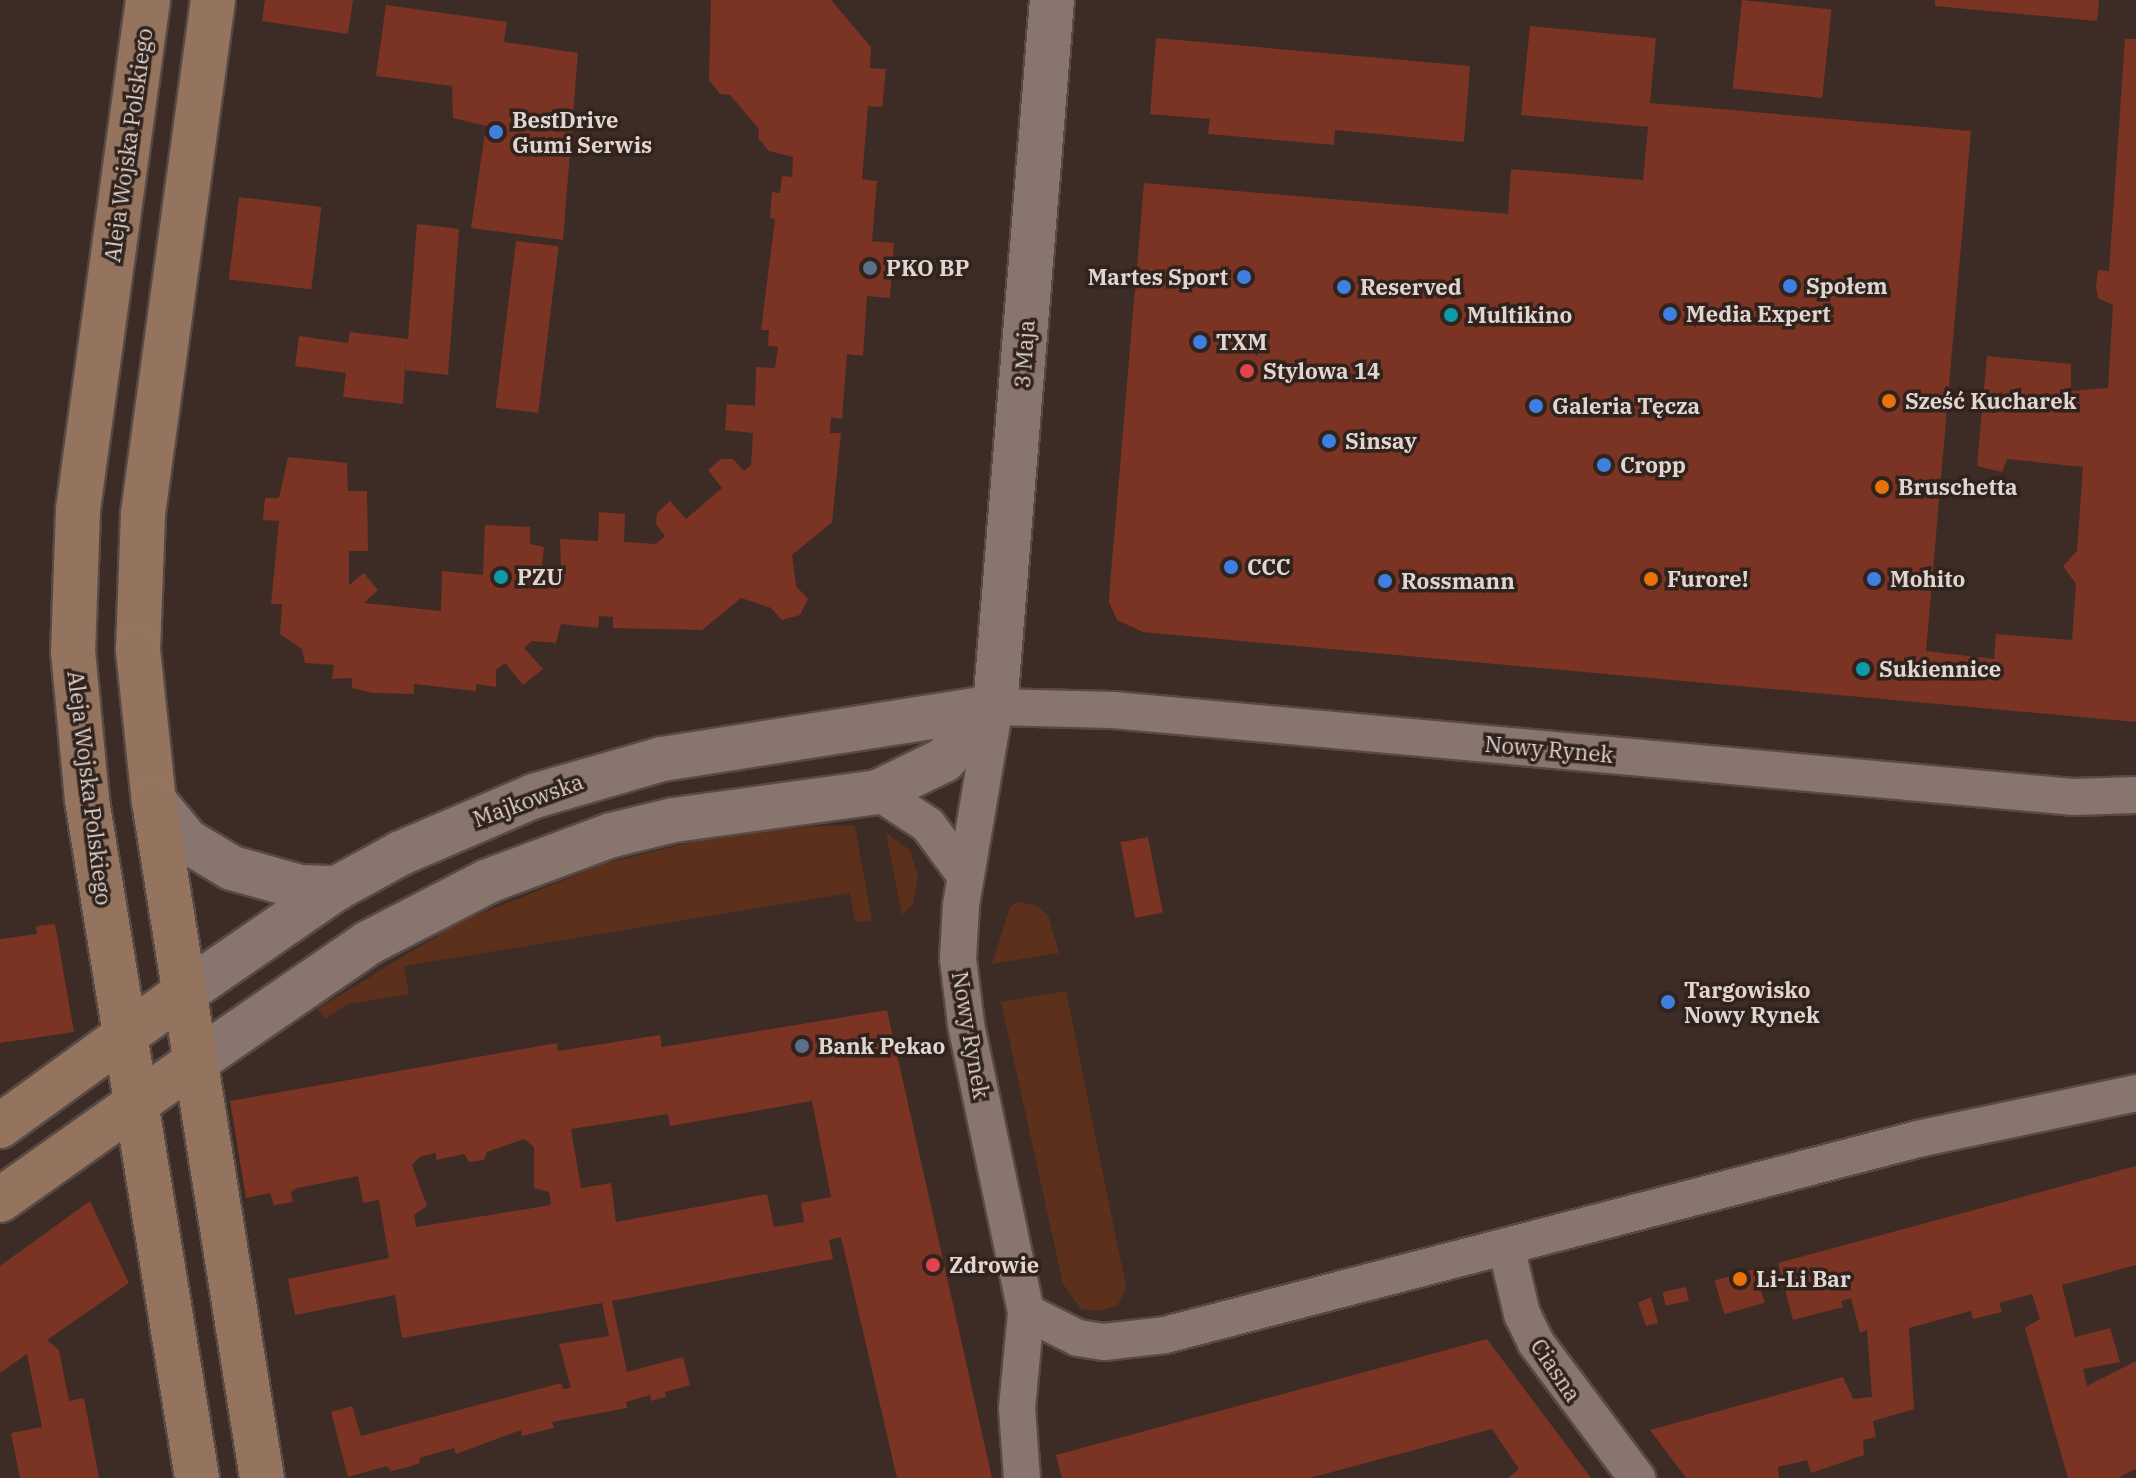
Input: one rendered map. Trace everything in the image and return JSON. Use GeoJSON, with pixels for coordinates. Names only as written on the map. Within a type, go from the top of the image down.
{"type":"FeatureCollection","features":[{"type":"Feature","properties":{"kind":"main road","name":"Aleja Wojska Polskiego"},"geometry":{"type":"LineString","coordinates":[[148,0],[78,510],[72,586],[77,723],[197,1478]]}},
{"type":"Feature","properties":{"kind":"main road"},"geometry":{"type":"LineString","coordinates":[[213,0],[143,514],[138,650],[154,801],[262,1478]]}},
{"type":"Feature","properties":{"kind":"main road","name":"Majkowska"},"geometry":{"type":"LineString","coordinates":[[0,1126],[184,993]]}},
{"type":"Feature","properties":{"kind":"main road"},"geometry":{"type":"LineString","coordinates":[[0,1200],[195,1062]]}},
{"type":"Feature","properties":{"kind":"street","name":"3 Maja"},"geometry":{"type":"LineString","coordinates":[[995,707],[1052,0]]}},
{"type":"Feature","properties":{"kind":"street"},"geometry":{"type":"LineString","coordinates":[[195,1062],[368,943],[428,909],[555,855],[674,820],[878,792],[944,760],[995,707]]}},
{"type":"Feature","properties":{"kind":"street","name":"Nowy Rynek"},"geometry":{"type":"LineString","coordinates":[[1022,1478],[1017,1408],[1026,1312],[960,987],[958,935],[965,875],[995,707],[1113,710],[2072,797],[2136,795]]}},
{"type":"Feature","properties":{"kind":"street","name":"Majkowska"},"geometry":{"type":"LineString","coordinates":[[184,993],[337,888],[469,822],[600,774],[728,746],[995,707]]}},
{"type":"Feature","properties":{"kind":"street"},"geometry":{"type":"LineString","coordinates":[[878,792],[928,825],[965,875]]}},
{"type":"Feature","properties":{"kind":"street"},"geometry":{"type":"LineString","coordinates":[[154,801],[187,841],[232,868],[300,887],[337,888]]}},
{"type":"Feature","properties":{"kind":"street"},"geometry":{"type":"LineString","coordinates":[[1026,1312],[1078,1338],[1134,1341],[1918,1139],[2136,1093]]}},
{"type":"Feature","properties":{"kind":"street","name":"Ciasna"},"geometry":{"type":"LineString","coordinates":[[1506,1246],[1522,1314],[1536,1343],[1637,1478]]}},
{"type":"Feature","properties":{"kind":"shaded area"},"geometry":{"type":"Polygon","coordinates":[[[817,826],[855,826],[872,921],[855,922],[850,893],[404,966],[409,994],[348,1004],[325,1019],[317,1009],[460,922],[604,864],[712,837],[817,826]]]}},
{"type":"Feature","properties":{"kind":"shaded area"},"geometry":{"type":"Polygon","coordinates":[[[886,833],[910,850],[918,876],[913,904],[902,915],[886,833]]]}},
{"type":"Feature","properties":{"kind":"shaded area"},"geometry":{"type":"Polygon","coordinates":[[[1018,902],[1036,905],[1048,915],[1059,953],[992,964],[1010,907],[1018,902]]]}},
{"type":"Feature","properties":{"kind":"shaded area"},"geometry":{"type":"Polygon","coordinates":[[[1066,991],[1126,1287],[1118,1305],[1100,1311],[1081,1309],[1063,1284],[1001,1002],[1066,991]]]}},
{"type":"Feature","properties":{"kind":"building"},"geometry":{"type":"Polygon","coordinates":[[[265,0],[353,0],[348,34],[262,21],[265,0]]]}},
{"type":"Feature","properties":{"kind":"building"},"geometry":{"type":"Polygon","coordinates":[[[711,0],[831,0],[871,47],[870,68],[886,69],[882,107],[868,106],[862,179],[877,181],[872,241],[894,243],[890,298],[867,296],[863,356],[847,354],[842,419],[831,417],[830,433],[841,433],[832,522],[792,555],[796,586],[808,599],[800,615],[782,620],[771,608],[741,598],[702,630],[613,628],[613,617],[599,616],[598,628],[561,624],[556,643],[532,641],[524,648],[543,669],[523,685],[505,663],[496,670],[496,687],[476,684],[476,691],[414,684],[414,694],[373,693],[352,688],[352,678],[332,679],[334,665],[305,663],[302,649],[280,634],[282,604],[271,604],[279,521],[263,520],[265,498],[279,498],[288,457],[347,463],[348,491],[367,491],[368,551],[349,551],[349,585],[364,573],[378,590],[364,603],[441,611],[442,571],[483,575],[485,525],[530,527],[530,544],[544,547],[542,565],[561,566],[560,539],[598,541],[599,512],[625,514],[624,542],[656,544],[665,536],[656,524],[657,513],[670,501],[686,519],[722,488],[708,470],[721,459],[733,459],[744,471],[751,465],[753,433],[725,430],[727,404],[755,406],[756,367],[775,368],[778,347],[768,346],[769,330],[761,330],[775,219],[770,218],[772,192],[780,193],[782,176],[792,177],[793,157],[769,151],[758,138],[759,129],[730,95],[720,94],[709,80],[711,0]]]}},
{"type":"Feature","properties":{"kind":"building"},"geometry":{"type":"Polygon","coordinates":[[[1742,0],[1832,9],[1822,98],[1733,89],[1742,0]]]}},
{"type":"Feature","properties":{"kind":"building"},"geometry":{"type":"Polygon","coordinates":[[[1935,0],[2099,0],[2097,21],[1935,6],[1935,0]]]}},
{"type":"Feature","properties":{"kind":"building"},"geometry":{"type":"Polygon","coordinates":[[[386,5],[507,22],[504,42],[578,53],[563,240],[471,228],[486,126],[453,118],[452,86],[376,76],[386,5]]]}},
{"type":"Feature","properties":{"kind":"building","name":"Galeria Tęcza"},"geometry":{"type":"Polygon","coordinates":[[[1530,26],[1656,38],[1650,103],[1971,131],[1926,651],[1994,659],[1996,634],[2072,640],[2076,584],[2063,566],[2077,551],[2083,467],[2007,459],[2002,472],[1977,466],[1987,356],[2071,364],[2071,391],[2108,388],[2113,305],[2098,298],[2096,287],[2098,270],[2109,271],[2125,39],[2136,39],[2136,722],[1143,632],[1117,620],[1109,602],[1110,585],[1144,183],[1508,214],[1511,169],[1643,180],[1648,127],[1521,115],[1530,26]]]}},
{"type":"Feature","properties":{"kind":"building"},"geometry":{"type":"Polygon","coordinates":[[[1156,38],[1470,66],[1464,142],[1335,130],[1334,145],[1208,134],[1210,119],[1150,114],[1156,38]]]}},
{"type":"Feature","properties":{"kind":"building"},"geometry":{"type":"Polygon","coordinates":[[[239,197],[321,207],[311,289],[229,279],[239,197]]]}},
{"type":"Feature","properties":{"kind":"building"},"geometry":{"type":"Polygon","coordinates":[[[417,224],[459,229],[448,375],[405,370],[406,345],[403,404],[343,397],[346,373],[295,366],[299,336],[348,343],[350,332],[408,339],[417,224]]]}},
{"type":"Feature","properties":{"kind":"building"},"geometry":{"type":"Polygon","coordinates":[[[516,241],[559,246],[538,413],[496,408],[516,241]]]}},
{"type":"Feature","properties":{"kind":"building"},"geometry":{"type":"Polygon","coordinates":[[[1148,837],[1163,913],[1135,918],[1121,842],[1148,837]]]}},
{"type":"Feature","properties":{"kind":"building"},"geometry":{"type":"Polygon","coordinates":[[[55,924],[74,1032],[0,1043],[0,939],[37,934],[36,926],[55,924]]]}},
{"type":"Feature","properties":{"kind":"building"},"geometry":{"type":"Polygon","coordinates":[[[887,1010],[992,1478],[897,1478],[841,1237],[829,1240],[833,1259],[612,1301],[627,1372],[683,1357],[690,1385],[665,1392],[666,1397],[651,1401],[650,1395],[626,1402],[627,1408],[552,1422],[554,1428],[522,1436],[521,1430],[456,1454],[454,1448],[419,1458],[420,1463],[405,1468],[391,1471],[387,1466],[348,1477],[331,1412],[352,1406],[361,1436],[561,1383],[563,1389],[571,1388],[559,1344],[609,1336],[602,1303],[402,1338],[395,1295],[295,1315],[288,1279],[389,1258],[379,1200],[363,1203],[358,1176],[297,1188],[291,1192],[293,1202],[274,1205],[270,1193],[246,1198],[230,1101],[557,1043],[558,1051],[660,1035],[662,1047],[887,1010]],[[812,1101],[670,1126],[668,1114],[571,1129],[581,1188],[611,1183],[616,1222],[767,1194],[774,1227],[804,1222],[801,1203],[831,1197],[812,1101]],[[524,1139],[487,1152],[484,1160],[469,1162],[464,1154],[436,1160],[436,1153],[421,1156],[412,1165],[427,1206],[414,1215],[416,1227],[551,1205],[549,1192],[534,1188],[534,1147],[524,1139]]]}},
{"type":"Feature","properties":{"kind":"building"},"geometry":{"type":"Polygon","coordinates":[[[2136,1166],[2136,1265],[2062,1285],[2075,1337],[2110,1328],[2120,1362],[2083,1369],[2087,1386],[2136,1361],[2136,1469],[2118,1478],[2068,1478],[2025,1328],[2040,1319],[2032,1294],[1999,1303],[2002,1312],[1973,1319],[1971,1311],[1909,1328],[1914,1409],[1873,1421],[1876,1437],[1863,1440],[1864,1455],[1811,1473],[1807,1460],[1778,1467],[1779,1478],[1686,1478],[1650,1430],[1843,1377],[1853,1399],[1872,1397],[1867,1330],[1860,1333],[1851,1298],[1841,1301],[1843,1307],[1793,1320],[1778,1263],[2136,1166]]]}},
{"type":"Feature","properties":{"kind":"building"},"geometry":{"type":"Polygon","coordinates":[[[90,1201],[129,1283],[47,1340],[59,1350],[69,1401],[84,1398],[99,1478],[20,1478],[11,1433],[42,1427],[27,1354],[0,1373],[0,1266],[90,1201]]]}},
{"type":"Feature","properties":{"kind":"building"},"geometry":{"type":"Polygon","coordinates":[[[1755,1269],[1765,1303],[1724,1314],[1715,1281],[1755,1269]]]}},
{"type":"Feature","properties":{"kind":"building"},"geometry":{"type":"Polygon","coordinates":[[[1686,1287],[1689,1301],[1665,1306],[1663,1292],[1686,1287]]]}},
{"type":"Feature","properties":{"kind":"building"},"geometry":{"type":"Polygon","coordinates":[[[1651,1297],[1658,1323],[1646,1326],[1638,1303],[1651,1297]]]}},
{"type":"Feature","properties":{"kind":"building"},"geometry":{"type":"Polygon","coordinates":[[[1487,1339],[1591,1478],[1508,1478],[1519,1469],[1492,1429],[1310,1478],[1062,1478],[1056,1455],[1487,1339]]]}},
{"type":"Feature","properties":{"kind":"place","name":"BestDrive Gumi Serwis"},"geometry":{"type":"Point","coordinates":[496,132]}},
{"type":"Feature","properties":{"kind":"place","name":"PKO BP"},"geometry":{"type":"Point","coordinates":[870,268]}},
{"type":"Feature","properties":{"kind":"place","name":"Martes Sport"},"geometry":{"type":"Point","coordinates":[1244,277]}},
{"type":"Feature","properties":{"kind":"place","name":"Społem"},"geometry":{"type":"Point","coordinates":[1790,286]}},
{"type":"Feature","properties":{"kind":"place","name":"Reserved"},"geometry":{"type":"Point","coordinates":[1344,287]}},
{"type":"Feature","properties":{"kind":"place","name":"Media Expert"},"geometry":{"type":"Point","coordinates":[1670,314]}},
{"type":"Feature","properties":{"kind":"place","name":"Multikino"},"geometry":{"type":"Point","coordinates":[1451,315]}},
{"type":"Feature","properties":{"kind":"place","name":"TXM"},"geometry":{"type":"Point","coordinates":[1200,342]}},
{"type":"Feature","properties":{"kind":"place","name":"Stylowa 14"},"geometry":{"type":"Point","coordinates":[1247,371]}},
{"type":"Feature","properties":{"kind":"place","name":"Sześć Kucharek"},"geometry":{"type":"Point","coordinates":[1889,401]}},
{"type":"Feature","properties":{"kind":"place","name":"Galeria Tęcza"},"geometry":{"type":"Point","coordinates":[1536,406]}},
{"type":"Feature","properties":{"kind":"place","name":"Sinsay"},"geometry":{"type":"Point","coordinates":[1329,441]}},
{"type":"Feature","properties":{"kind":"place","name":"Cropp"},"geometry":{"type":"Point","coordinates":[1604,465]}},
{"type":"Feature","properties":{"kind":"place","name":"Bruschetta"},"geometry":{"type":"Point","coordinates":[1882,487]}},
{"type":"Feature","properties":{"kind":"place","name":"CCC"},"geometry":{"type":"Point","coordinates":[1231,567]}},
{"type":"Feature","properties":{"kind":"place","name":"PZU"},"geometry":{"type":"Point","coordinates":[501,577]}},
{"type":"Feature","properties":{"kind":"place","name":"Furore!"},"geometry":{"type":"Point","coordinates":[1651,579]}},
{"type":"Feature","properties":{"kind":"place","name":"Mohito"},"geometry":{"type":"Point","coordinates":[1874,579]}},
{"type":"Feature","properties":{"kind":"place","name":"Rossmann"},"geometry":{"type":"Point","coordinates":[1385,581]}},
{"type":"Feature","properties":{"kind":"place","name":"Sukiennice"},"geometry":{"type":"Point","coordinates":[1863,669]}},
{"type":"Feature","properties":{"kind":"place","name":"Targowisko Nowy Rynek"},"geometry":{"type":"Point","coordinates":[1668,1002]}},
{"type":"Feature","properties":{"kind":"place","name":"Bank Pekao"},"geometry":{"type":"Point","coordinates":[802,1046]}},
{"type":"Feature","properties":{"kind":"place","name":"Zdrowie"},"geometry":{"type":"Point","coordinates":[933,1265]}},
{"type":"Feature","properties":{"kind":"place","name":"Li-Li Bar"},"geometry":{"type":"Point","coordinates":[1740,1279]}}]}
